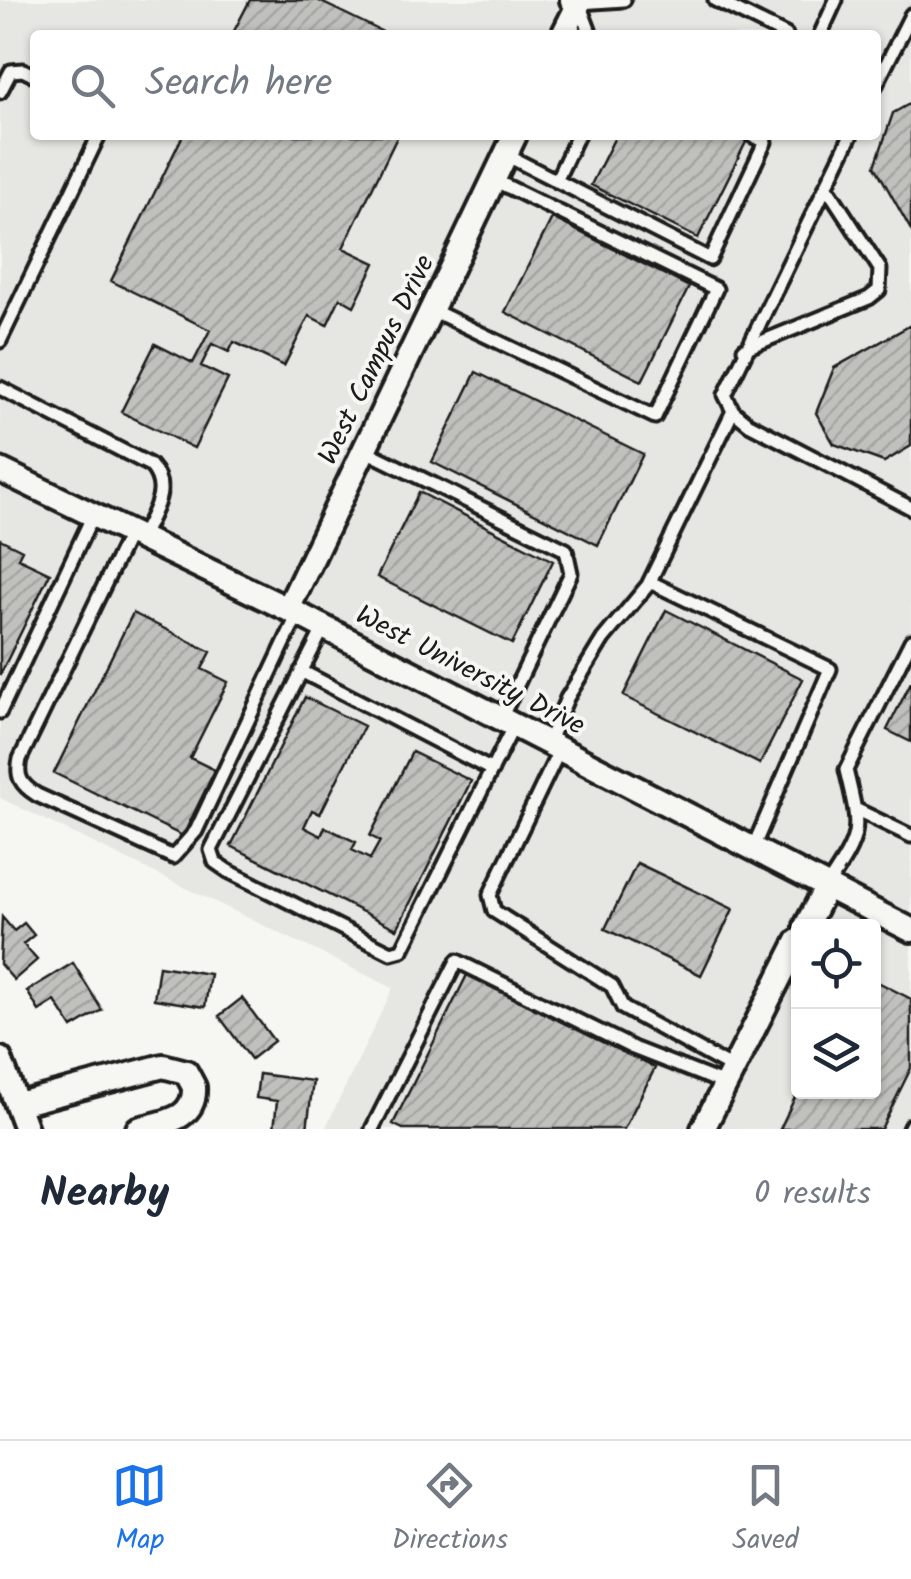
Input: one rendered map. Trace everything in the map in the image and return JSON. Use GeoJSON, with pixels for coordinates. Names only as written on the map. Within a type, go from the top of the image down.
{"type":"FeatureCollection","features":[{"type":"Feature","properties":{"kind":"street"},"geometry":{"type":"LineString","coordinates":[[565,30],[576,1]]}},
{"type":"Feature","properties":{"kind":"street","name":"West Campus Drive"},"geometry":{"type":"LineString","coordinates":[[293,611],[364,450],[510,145]]}},
{"type":"Feature","properties":{"kind":"street","name":"West University Drive"},"geometry":{"type":"LineString","coordinates":[[0,470],[293,611],[911,930]]}},
{"type":"Feature","properties":{"kind":"street"},"geometry":{"type":"LineString","coordinates":[[810,919],[826,886]]}},
{"type":"Feature","properties":{"kind":"street"},"geometry":{"type":"LineString","coordinates":[[703,1129],[791,955]]}},
{"type":"Feature","properties":{"kind":"street"},"geometry":{"type":"LineString","coordinates":[[0,1059],[26,1129]]}},
{"type":"Feature","properties":{"kind":"street"},"geometry":{"type":"LineString","coordinates":[[19,1104],[163,1066],[174,1066],[191,1076],[195,1099],[190,1110],[180,1118],[138,1129]]}},
{"type":"Feature","properties":{"kind":"lane"},"geometry":{"type":"LineString","coordinates":[[590,30],[576,1],[624,0]]}},
{"type":"Feature","properties":{"kind":"lane"},"geometry":{"type":"LineString","coordinates":[[715,0],[776,30]]}},
{"type":"Feature","properties":{"kind":"lane"},"geometry":{"type":"LineString","coordinates":[[822,30],[836,0]]}},
{"type":"Feature","properties":{"kind":"lane"},"geometry":{"type":"LineString","coordinates":[[881,76],[911,15]]}},
{"type":"Feature","properties":{"kind":"lane"},"geometry":{"type":"LineString","coordinates":[[0,92],[11,71],[30,74]]}},
{"type":"Feature","properties":{"kind":"lane"},"geometry":{"type":"LineString","coordinates":[[0,341],[96,140]]}},
{"type":"Feature","properties":{"kind":"lane"},"geometry":{"type":"LineString","coordinates":[[556,180],[576,140]]}},
{"type":"Feature","properties":{"kind":"lane"},"geometry":{"type":"LineString","coordinates":[[510,145],[556,180],[710,259],[765,142],[761,140]]}},
{"type":"Feature","properties":{"kind":"lane"},"geometry":{"type":"LineString","coordinates":[[849,140],[725,395],[733,411],[749,424],[909,505]]}},
{"type":"Feature","properties":{"kind":"lane"},"geometry":{"type":"LineString","coordinates":[[432,310],[655,417],[716,290],[494,180]]}},
{"type":"Feature","properties":{"kind":"lane"},"geometry":{"type":"LineString","coordinates":[[744,349],[869,298],[878,290],[880,270],[826,186]]}},
{"type":"Feature","properties":{"kind":"lane"},"geometry":{"type":"LineString","coordinates":[[0,388],[150,466],[161,478],[163,488],[20,758],[17,772],[23,787],[173,857],[185,849],[196,831],[293,611]]}},
{"type":"Feature","properties":{"kind":"lane"},"geometry":{"type":"LineString","coordinates":[[730,1076],[623,1008],[612,986],[494,911],[490,896],[554,746],[567,698],[603,639],[650,582],[733,411]]}},
{"type":"Feature","properties":{"kind":"lane"},"geometry":{"type":"LineString","coordinates":[[324,627],[211,850],[216,862],[228,871],[391,953],[402,950],[492,770],[570,573],[571,558],[566,550],[364,450]]}},
{"type":"Feature","properties":{"kind":"lane"},"geometry":{"type":"LineString","coordinates":[[0,712],[94,515]]}},
{"type":"Feature","properties":{"kind":"lane"},"geometry":{"type":"LineString","coordinates":[[650,582],[830,669],[753,848]]}},
{"type":"Feature","properties":{"kind":"lane"},"geometry":{"type":"LineString","coordinates":[[826,886],[856,842],[855,809],[846,770],[911,641]]}},
{"type":"Feature","properties":{"kind":"lane"},"geometry":{"type":"LineString","coordinates":[[301,671],[492,770]]}},
{"type":"Feature","properties":{"kind":"lane"},"geometry":{"type":"LineString","coordinates":[[855,809],[911,836]]}},
{"type":"Feature","properties":{"kind":"lane"},"geometry":{"type":"LineString","coordinates":[[372,1129],[457,960],[655,1058],[730,1076]]}},
{"type":"Feature","properties":{"kind":"shaded area"},"geometry":{"type":"Polygon","coordinates":[[[0,0],[911,0],[911,1129],[325,1129],[393,988],[0,798],[0,0]]]}},
{"type":"Feature","properties":{"kind":"building"},"geometry":{"type":"Polygon","coordinates":[[[250,0],[317,0],[379,30],[235,30],[250,0]]]}},
{"type":"Feature","properties":{"kind":"building"},"geometry":{"type":"Polygon","coordinates":[[[911,103],[911,230],[875,166],[893,113],[911,103]]]}},
{"type":"Feature","properties":{"kind":"building"},"geometry":{"type":"Polygon","coordinates":[[[181,140],[396,140],[343,248],[375,263],[354,306],[340,298],[327,325],[309,316],[284,366],[234,342],[229,352],[212,344],[201,366],[228,379],[194,448],[121,412],[155,344],[193,363],[210,330],[111,281],[181,140]]]}},
{"type":"Feature","properties":{"kind":"building"},"geometry":{"type":"Polygon","coordinates":[[[614,140],[747,140],[698,238],[591,185],[614,140]]]}},
{"type":"Feature","properties":{"kind":"building"},"geometry":{"type":"Polygon","coordinates":[[[552,218],[689,287],[642,381],[505,312],[552,218]]]}},
{"type":"Feature","properties":{"kind":"building"},"geometry":{"type":"Polygon","coordinates":[[[911,325],[911,446],[884,462],[834,444],[816,413],[834,368],[911,325]]]}},
{"type":"Feature","properties":{"kind":"building"},"geometry":{"type":"Polygon","coordinates":[[[476,372],[643,454],[598,545],[432,462],[476,372]]]}},
{"type":"Feature","properties":{"kind":"building"},"geometry":{"type":"Polygon","coordinates":[[[419,492],[553,561],[512,644],[377,577],[419,492]]]}},
{"type":"Feature","properties":{"kind":"building"},"geometry":{"type":"Polygon","coordinates":[[[0,539],[22,550],[18,558],[50,573],[0,675],[0,539]]]}},
{"type":"Feature","properties":{"kind":"building"},"geometry":{"type":"Polygon","coordinates":[[[666,610],[803,679],[760,764],[623,696],[666,610]]]}},
{"type":"Feature","properties":{"kind":"building"},"geometry":{"type":"Polygon","coordinates":[[[133,613],[211,652],[202,669],[228,682],[190,758],[215,770],[183,836],[54,773],[133,613]]]}},
{"type":"Feature","properties":{"kind":"building"},"geometry":{"type":"Polygon","coordinates":[[[911,682],[911,742],[887,730],[911,682]]]}},
{"type":"Feature","properties":{"kind":"building"},"geometry":{"type":"Polygon","coordinates":[[[305,697],[364,726],[320,814],[312,810],[304,827],[321,836],[325,827],[356,842],[352,850],[370,859],[380,841],[370,836],[412,752],[471,781],[397,929],[231,846],[305,697]]]}},
{"type":"Feature","properties":{"kind":"building"},"geometry":{"type":"Polygon","coordinates":[[[637,863],[733,909],[701,975],[605,929],[637,863]]]}},
{"type":"Feature","properties":{"kind":"building"},"geometry":{"type":"Polygon","coordinates":[[[2,917],[14,931],[24,923],[34,935],[23,944],[37,960],[14,980],[0,964],[2,917]]]}},
{"type":"Feature","properties":{"kind":"building"},"geometry":{"type":"Polygon","coordinates":[[[73,963],[102,1010],[72,1028],[55,1001],[39,1011],[27,991],[73,963]]]}},
{"type":"Feature","properties":{"kind":"building"},"geometry":{"type":"Polygon","coordinates":[[[159,966],[210,974],[205,1007],[154,999],[159,966]]]}},
{"type":"Feature","properties":{"kind":"building"},"geometry":{"type":"Polygon","coordinates":[[[467,975],[655,1068],[624,1129],[403,1129],[393,1124],[467,975]]]}},
{"type":"Feature","properties":{"kind":"building"},"geometry":{"type":"Polygon","coordinates":[[[881,984],[911,999],[911,1068],[881,1129],[780,1129],[794,1099],[881,1099],[881,984]]]}},
{"type":"Feature","properties":{"kind":"building"},"geometry":{"type":"Polygon","coordinates":[[[242,998],[274,1041],[251,1059],[219,1016],[242,998]]]}},
{"type":"Feature","properties":{"kind":"building"},"geometry":{"type":"Polygon","coordinates":[[[259,1074],[313,1081],[307,1129],[274,1129],[277,1101],[256,1098],[259,1074]]]}}]}
